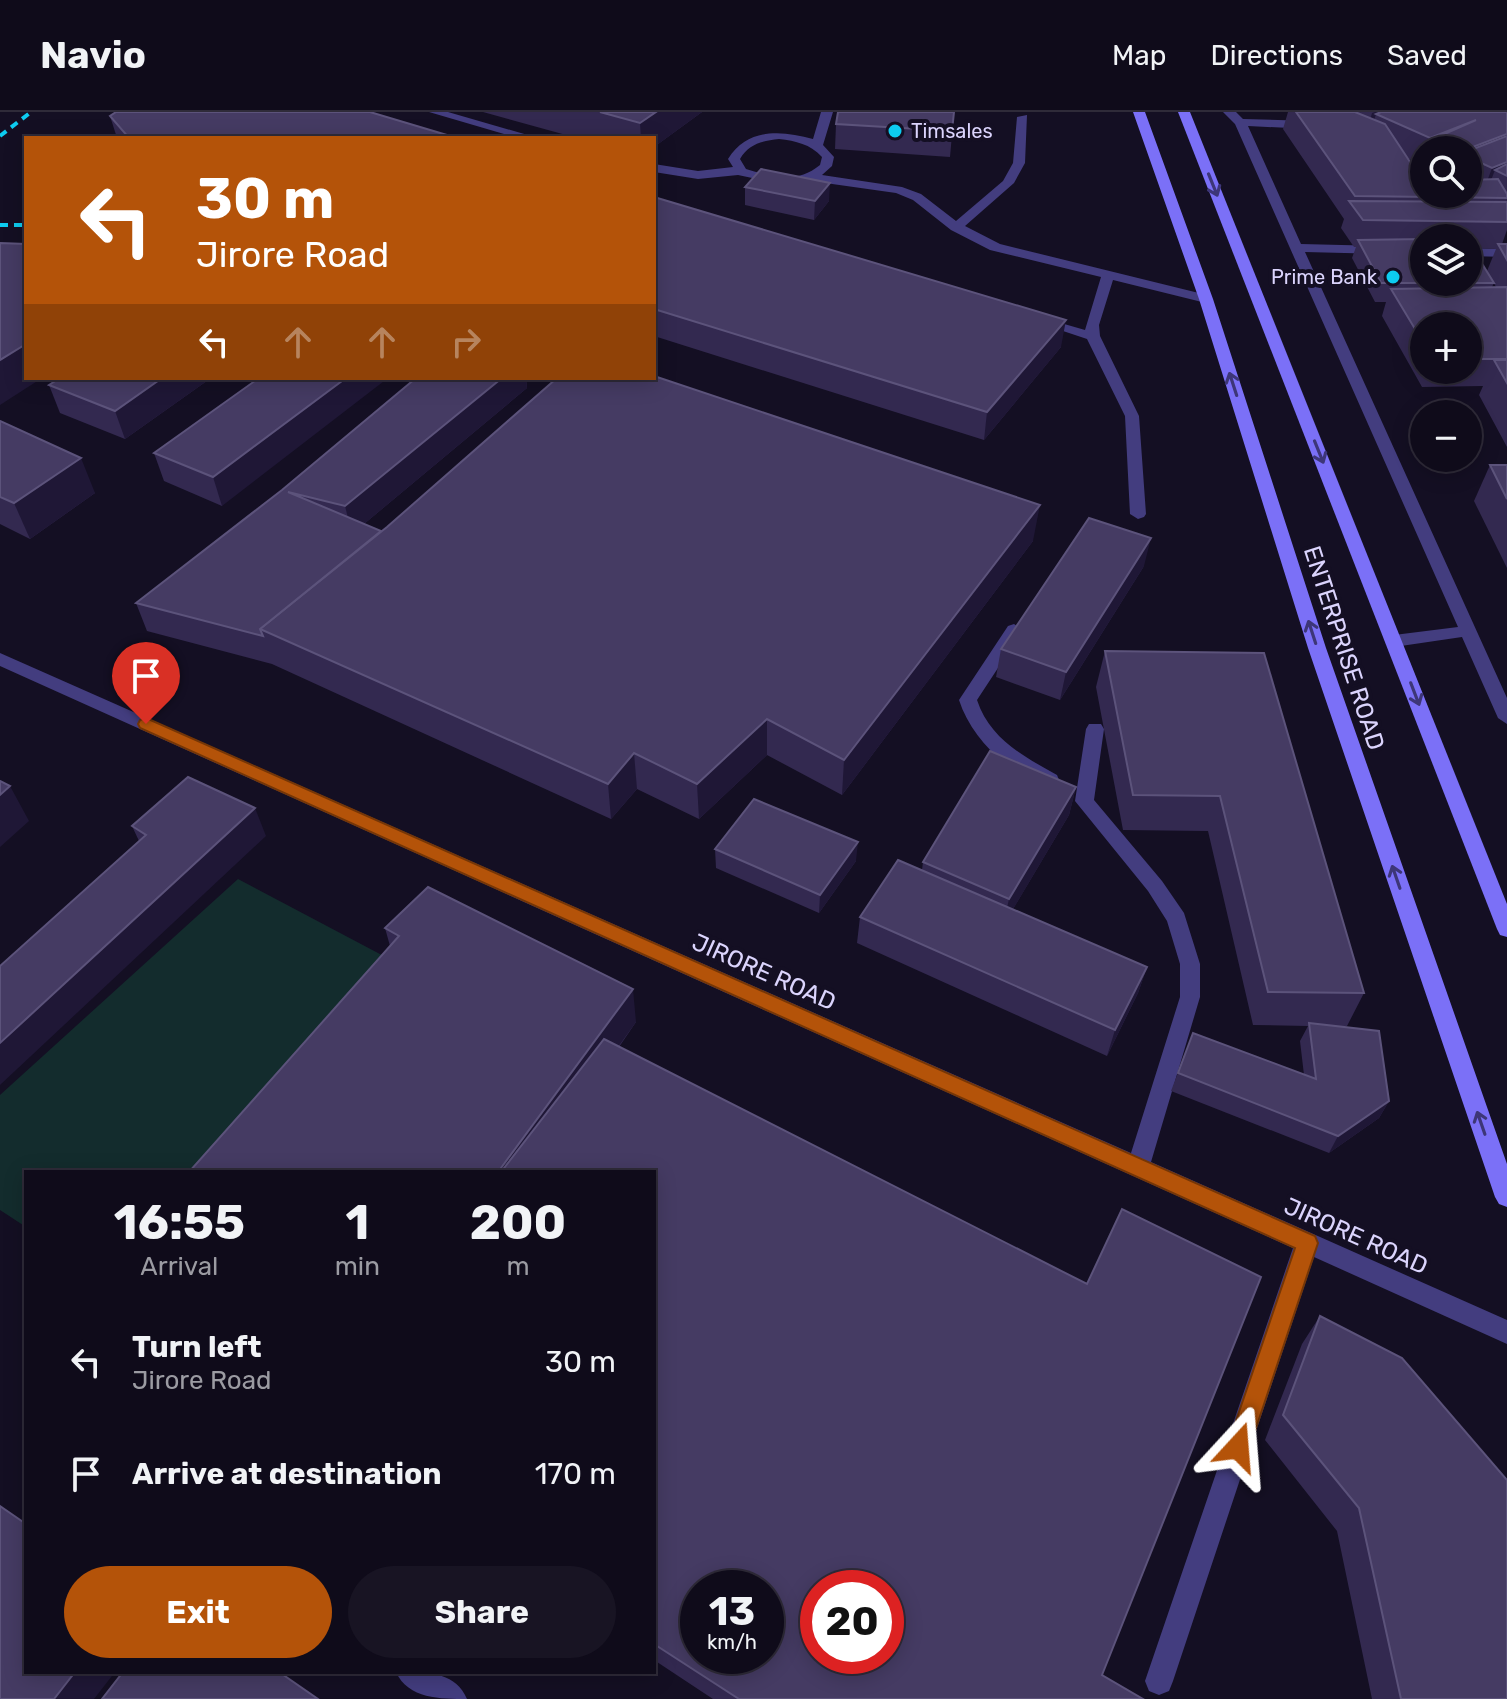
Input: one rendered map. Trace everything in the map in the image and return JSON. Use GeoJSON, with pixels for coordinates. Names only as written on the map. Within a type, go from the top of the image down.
{"type":"FeatureCollection","features":[{"type":"Feature","properties":{"kind":"main road","name":"ENTERPRISE ROAD"},"geometry":{"type":"LineString","coordinates":[[1139,112],[1206,299],[1317,648],[1507,1197]]}},
{"type":"Feature","properties":{"kind":"main road","name":"ENTERPRISE ROAD"},"geometry":{"type":"LineString","coordinates":[[1184,112],[1507,929]]}},
{"type":"Feature","properties":{"kind":"lane"},"geometry":{"type":"LineString","coordinates":[[435,112],[525,136]]}},
{"type":"Feature","properties":{"kind":"lane"},"geometry":{"type":"LineString","coordinates":[[817,145],[827,112]]}},
{"type":"Feature","properties":{"kind":"lane"},"geometry":{"type":"LineString","coordinates":[[956,227],[1008,183],[1019,163],[1023,117]]}},
{"type":"Feature","properties":{"kind":"lane"},"geometry":{"type":"LineString","coordinates":[[1234,117],[1325,126]]}},
{"type":"Feature","properties":{"kind":"lane"},"geometry":{"type":"LineString","coordinates":[[1234,117],[1507,718]]}},
{"type":"Feature","properties":{"kind":"lane"},"geometry":{"type":"LineString","coordinates":[[741,171],[734,159],[735,153],[748,143],[783,137],[817,145],[826,153],[828,161],[822,170],[810,177]]}},
{"type":"Feature","properties":{"kind":"lane"},"geometry":{"type":"LineString","coordinates":[[656,168],[697,175],[741,171],[773,181],[810,177],[898,190],[917,197],[956,227],[995,247],[1206,299]]}},
{"type":"Feature","properties":{"kind":"lane"},"geometry":{"type":"LineString","coordinates":[[1296,248],[1410,251]]}},
{"type":"Feature","properties":{"kind":"lane"},"geometry":{"type":"LineString","coordinates":[[1482,252],[1507,253]]}},
{"type":"Feature","properties":{"kind":"lane"},"geometry":{"type":"LineString","coordinates":[[1108,276],[1092,325],[1093,336],[1132,416],[1138,514]]}},
{"type":"Feature","properties":{"kind":"lane"},"geometry":{"type":"LineString","coordinates":[[1019,315],[1093,336]]}},
{"type":"Feature","properties":{"kind":"lane"},"geometry":{"type":"LineString","coordinates":[[1025,614],[968,700],[971,715],[997,748],[1084,801],[1155,886],[1177,919],[1190,964],[1190,997],[1138,1168]]}},
{"type":"Feature","properties":{"kind":"lane"},"geometry":{"type":"LineString","coordinates":[[1394,641],[1468,631]]}},
{"type":"Feature","properties":{"kind":"lane","name":"JIRORE ROAD"},"geometry":{"type":"LineString","coordinates":[[0,659],[1507,1332]]}},
{"type":"Feature","properties":{"kind":"lane"},"geometry":{"type":"LineString","coordinates":[[1084,801],[1095,729]]}},
{"type":"Feature","properties":{"kind":"lane"},"geometry":{"type":"LineString","coordinates":[[1159,1681],[1307,1243]]}},
{"type":"Feature","properties":{"kind":"lane"},"geometry":{"type":"LineString","coordinates":[[413,1674],[453,1699]]}},
{"type":"Feature","properties":{"kind":"green space"},"geometry":{"type":"Polygon","coordinates":[[[238,879],[395,962],[217,1170],[24,1170],[24,1226],[0,1210],[0,1095],[238,879]]]}},
{"type":"Feature","properties":{"kind":"building"},"geometry":{"type":"Polygon","coordinates":[[[116,112],[370,112],[450,136],[127,136],[110,116],[116,112]]]}},
{"type":"Feature","properties":{"kind":"building"},"geometry":{"type":"Polygon","coordinates":[[[600,112],[656,112],[640,123],[600,112]]]}},
{"type":"Feature","properties":{"kind":"building"},"geometry":{"type":"Polygon","coordinates":[[[838,112],[954,112],[952,131],[836,124],[838,112]]]}},
{"type":"Feature","properties":{"kind":"building"},"geometry":{"type":"Polygon","coordinates":[[[1296,112],[1355,112],[1385,124],[1410,162],[1410,197],[1355,196],[1296,112]]]}},
{"type":"Feature","properties":{"kind":"building"},"geometry":{"type":"Polygon","coordinates":[[[1507,112],[1507,134],[1482,144],[1482,136],[1440,136],[1476,120],[1435,136],[1426,136],[1376,114],[1507,112]]]}},
{"type":"Feature","properties":{"kind":"building"},"geometry":{"type":"Polygon","coordinates":[[[1507,136],[1507,162],[1492,168],[1482,163],[1482,146],[1507,136]]]}},
{"type":"Feature","properties":{"kind":"building"},"geometry":{"type":"Polygon","coordinates":[[[1507,164],[1507,176],[1495,170],[1507,164]]]}},
{"type":"Feature","properties":{"kind":"building"},"geometry":{"type":"Polygon","coordinates":[[[761,169],[830,183],[815,201],[745,187],[761,169]]]}},
{"type":"Feature","properties":{"kind":"building"},"geometry":{"type":"Polygon","coordinates":[[[1498,179],[1507,198],[1482,198],[1482,180],[1498,179]]]}},
{"type":"Feature","properties":{"kind":"building"},"geometry":{"type":"Polygon","coordinates":[[[656,198],[1066,320],[987,412],[656,310],[656,198]]]}},
{"type":"Feature","properties":{"kind":"building"},"geometry":{"type":"Polygon","coordinates":[[[1349,201],[1410,201],[1410,208],[1482,208],[1482,202],[1507,202],[1507,222],[1363,220],[1349,201]]]}},
{"type":"Feature","properties":{"kind":"building"},"geometry":{"type":"Polygon","coordinates":[[[1410,239],[1410,283],[1381,283],[1358,240],[1410,239]]]}},
{"type":"Feature","properties":{"kind":"building"},"geometry":{"type":"Polygon","coordinates":[[[0,243],[24,244],[24,345],[0,360],[0,243]]]}},
{"type":"Feature","properties":{"kind":"building"},"geometry":{"type":"Polygon","coordinates":[[[1498,244],[1507,244],[1507,260],[1498,244]]]}},
{"type":"Feature","properties":{"kind":"building"},"geometry":{"type":"Polygon","coordinates":[[[1482,264],[1494,283],[1482,283],[1482,264]]]}},
{"type":"Feature","properties":{"kind":"building"},"geometry":{"type":"Polygon","coordinates":[[[1482,287],[1507,287],[1507,359],[1482,359],[1482,312],[1410,312],[1410,321],[1391,289],[1410,289],[1410,296],[1482,296],[1482,287]]]}},
{"type":"Feature","properties":{"kind":"building"},"geometry":{"type":"Polygon","coordinates":[[[1494,360],[1507,360],[1507,383],[1494,360]]]}},
{"type":"Feature","properties":{"kind":"building"},"geometry":{"type":"Polygon","coordinates":[[[656,377],[1040,505],[844,760],[767,719],[697,784],[634,753],[608,784],[260,629],[387,527],[555,380],[656,380],[656,377]]]}},
{"type":"Feature","properties":{"kind":"building"},"geometry":{"type":"Polygon","coordinates":[[[57,380],[159,380],[115,411],[49,385],[57,380]]]}},
{"type":"Feature","properties":{"kind":"building"},"geometry":{"type":"Polygon","coordinates":[[[256,380],[343,380],[213,477],[154,453],[256,380]]]}},
{"type":"Feature","properties":{"kind":"building"},"geometry":{"type":"Polygon","coordinates":[[[414,380],[500,380],[345,506],[288,492],[381,531],[260,629],[263,636],[136,603],[282,490],[414,380]]]}},
{"type":"Feature","properties":{"kind":"building"},"geometry":{"type":"Polygon","coordinates":[[[0,421],[81,458],[14,503],[0,497],[0,421]]]}},
{"type":"Feature","properties":{"kind":"building"},"geometry":{"type":"Polygon","coordinates":[[[1490,465],[1507,465],[1507,499],[1490,465]]]}},
{"type":"Feature","properties":{"kind":"building"},"geometry":{"type":"Polygon","coordinates":[[[1089,518],[1151,538],[1066,672],[1001,649],[1089,518]]]}},
{"type":"Feature","properties":{"kind":"building"},"geometry":{"type":"Polygon","coordinates":[[[1105,651],[1264,653],[1364,993],[1268,992],[1220,796],[1133,795],[1105,651]]]}},
{"type":"Feature","properties":{"kind":"building"},"geometry":{"type":"Polygon","coordinates":[[[990,751],[1076,787],[1009,899],[923,862],[990,751]]]}},
{"type":"Feature","properties":{"kind":"building"},"geometry":{"type":"Polygon","coordinates":[[[188,777],[255,808],[0,1043],[0,966],[146,835],[132,826],[188,777]]]}},
{"type":"Feature","properties":{"kind":"building"},"geometry":{"type":"Polygon","coordinates":[[[0,781],[10,786],[0,795],[0,781]]]}},
{"type":"Feature","properties":{"kind":"building"},"geometry":{"type":"Polygon","coordinates":[[[754,799],[858,842],[820,895],[715,849],[754,799]]]}},
{"type":"Feature","properties":{"kind":"building"},"geometry":{"type":"Polygon","coordinates":[[[898,860],[1147,967],[1115,1030],[860,917],[898,860]]]}},
{"type":"Feature","properties":{"kind":"building"},"geometry":{"type":"Polygon","coordinates":[[[428,887],[633,989],[499,1170],[191,1170],[399,936],[385,928],[428,887]]]}},
{"type":"Feature","properties":{"kind":"building"},"geometry":{"type":"Polygon","coordinates":[[[1309,1023],[1379,1031],[1389,1101],[1338,1136],[1178,1073],[1193,1033],[1316,1079],[1309,1023]]]}},
{"type":"Feature","properties":{"kind":"building"},"geometry":{"type":"Polygon","coordinates":[[[604,1039],[1087,1284],[1122,1209],[1261,1277],[1102,1675],[1143,1699],[739,1699],[700,1674],[784,1674],[784,1570],[680,1570],[680,1661],[656,1645],[656,1170],[503,1170],[604,1039]]]}},
{"type":"Feature","properties":{"kind":"building"},"geometry":{"type":"Polygon","coordinates":[[[1320,1316],[1402,1358],[1507,1480],[1507,1699],[1401,1699],[1359,1508],[1283,1415],[1320,1316]]]}},
{"type":"Feature","properties":{"kind":"building"},"geometry":{"type":"Polygon","coordinates":[[[0,1506],[24,1523],[24,1674],[73,1674],[54,1699],[0,1699],[0,1506]]]}},
{"type":"Feature","properties":{"kind":"building"},"geometry":{"type":"Polygon","coordinates":[[[121,1674],[282,1674],[318,1699],[102,1699],[121,1674]]]}},
{"type":"Feature","properties":{"kind":"railway"},"geometry":{"type":"LineString","coordinates":[[0,136],[31,112]]}},
{"type":"Feature","properties":{"kind":"railway"},"geometry":{"type":"LineString","coordinates":[[0,225],[24,225]]}},
{"type":"Feature","properties":{"kind":"place","name":"Timsales"},"geometry":{"type":"Point","coordinates":[895,131]}},
{"type":"Feature","properties":{"kind":"place","name":"Prime Bank"},"geometry":{"type":"Point","coordinates":[1393,277]}},
{"type":"Feature","properties":{"kind":"route"},"geometry":{"type":"LineString","coordinates":[[146,724],[1307,1243],[1238,1447]]}}]}
